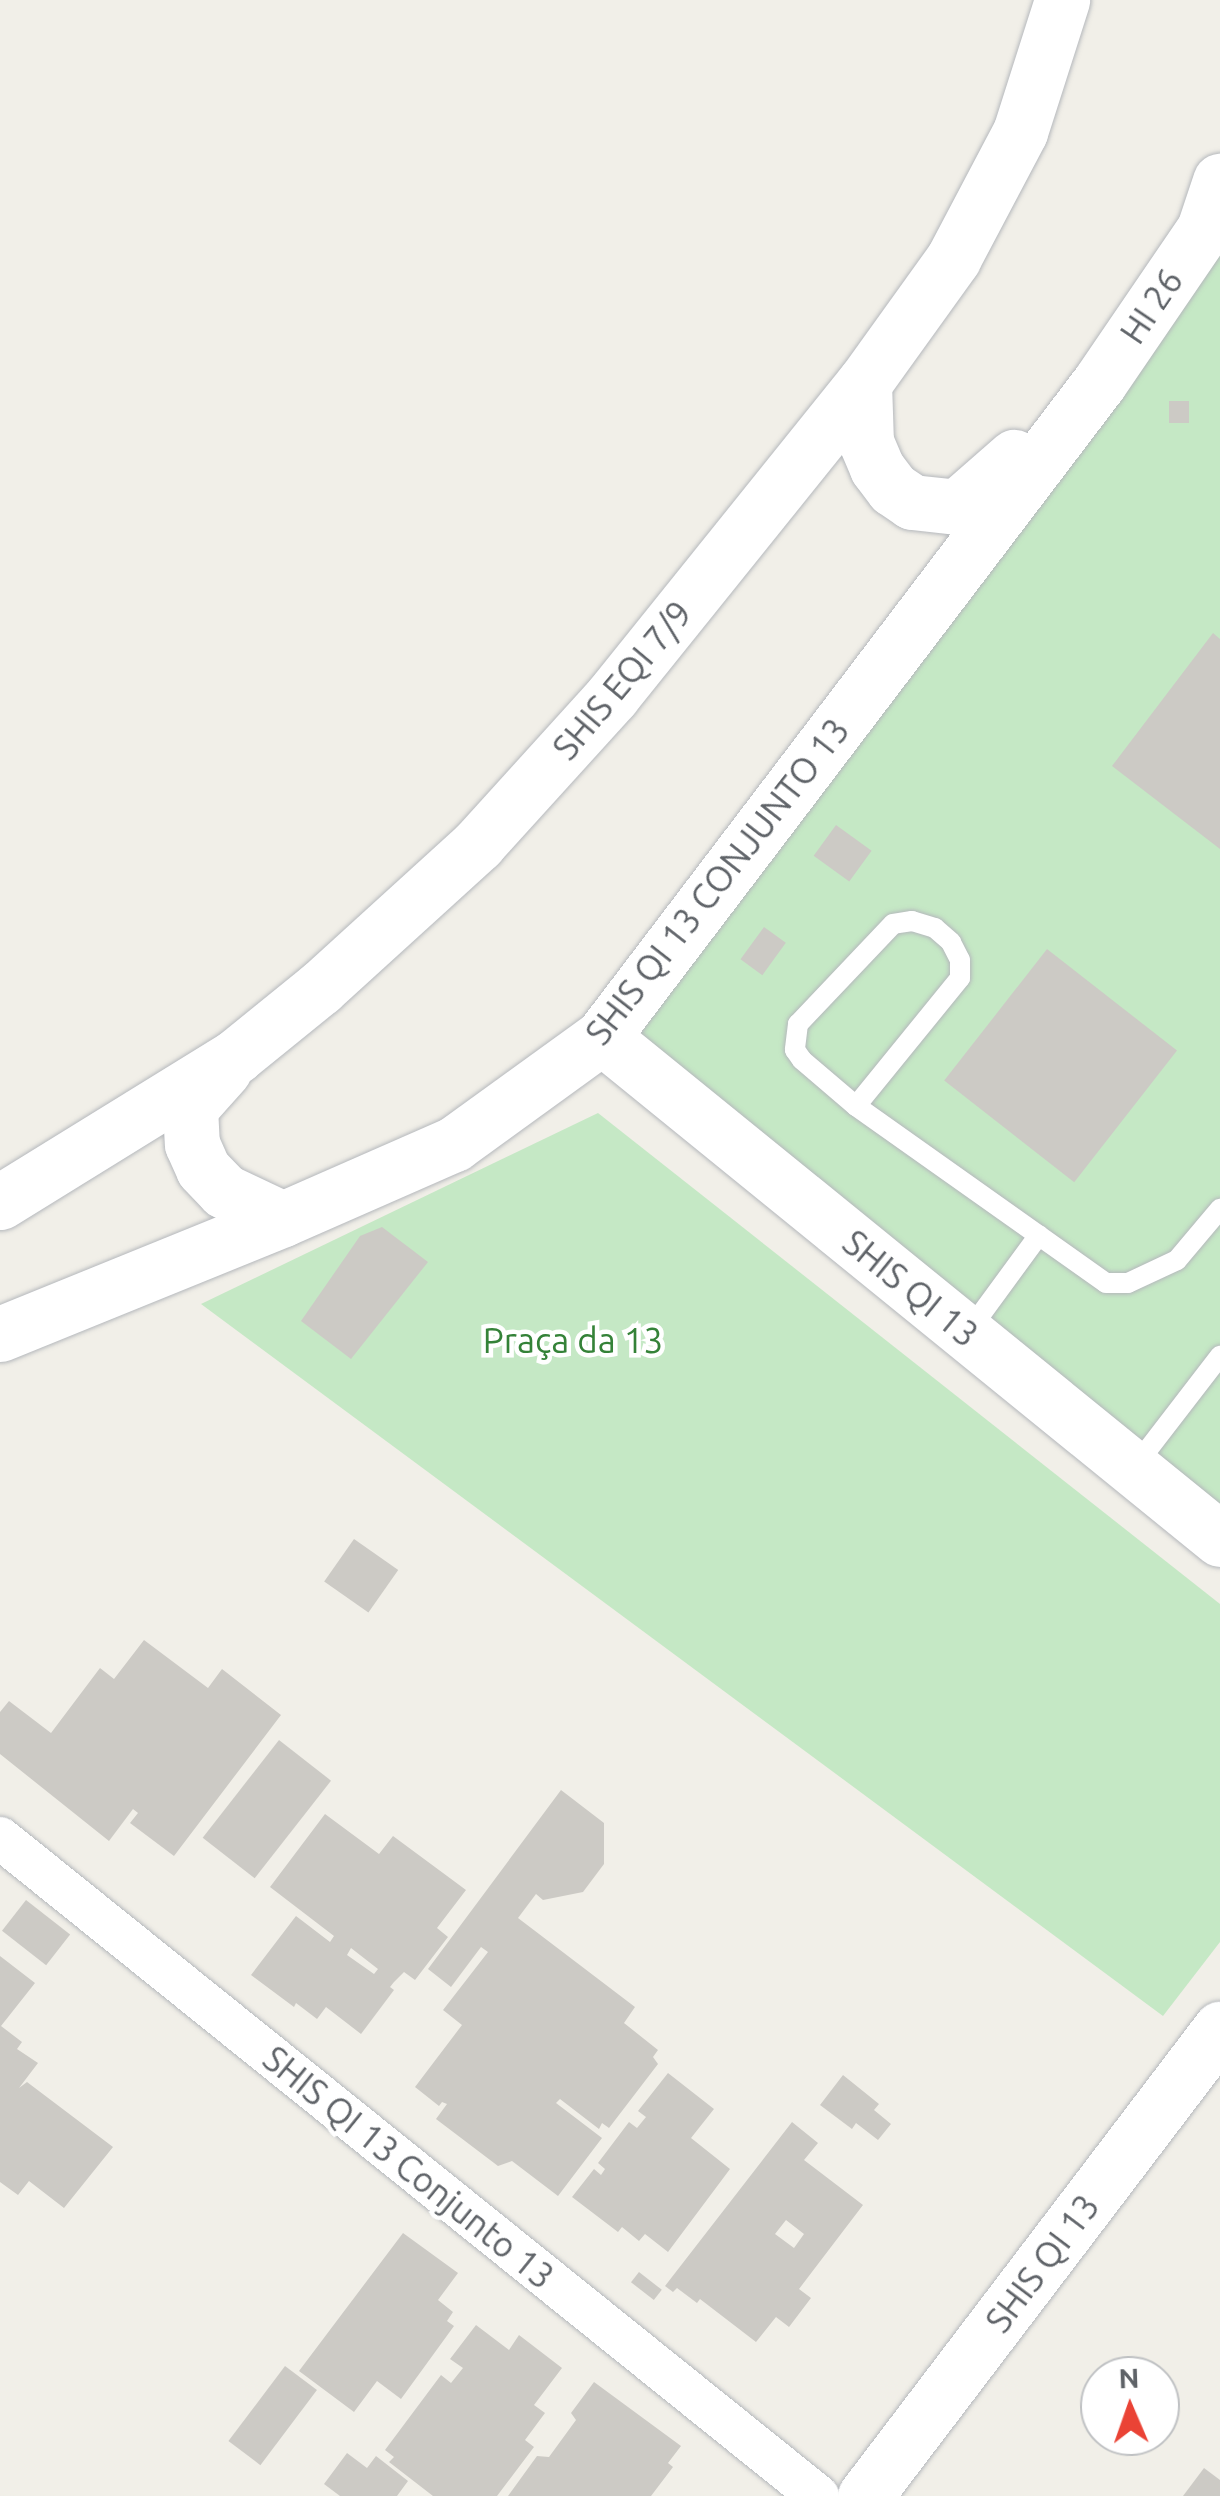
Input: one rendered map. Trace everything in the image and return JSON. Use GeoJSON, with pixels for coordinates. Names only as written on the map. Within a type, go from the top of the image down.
{"type":"FeatureCollection","features":[{"type":"Feature","properties":{"kind":"street","name":"SHIS EQI 7/9"},"geometry":{"type":"LineString","coordinates":[[0,1202],[236,1056],[320,988],[478,844],[612,696],[864,383],[953,259],[1012,148],[1062,0]]}},
{"type":"Feature","properties":{"kind":"street","name":"HI 26"},"geometry":{"type":"LineString","coordinates":[[1099,382],[1212,205]]}},
{"type":"Feature","properties":{"kind":"street"},"geometry":{"type":"LineString","coordinates":[[864,383],[866,442],[877,468],[893,489],[912,502],[957,506],[1099,382]]}},
{"type":"Feature","properties":{"kind":"street","name":"SHIS QI 13 CONJUNTO 13"},"geometry":{"type":"LineString","coordinates":[[0,1334],[283,1219],[454,1144],[602,1037],[1099,382]]}},
{"type":"Feature","properties":{"kind":"street","name":"SHIS QI 13"},"geometry":{"type":"LineString","coordinates":[[602,1037],[1220,1539]]}},
{"type":"Feature","properties":{"kind":"street"},"geometry":{"type":"LineString","coordinates":[[236,1056],[190,1108],[192,1144],[204,1170],[224,1192],[283,1219]]}},
{"type":"Feature","properties":{"kind":"street","name":"SHIS QI 13 Conjunto 13"},"geometry":{"type":"LineString","coordinates":[[0,1838],[818,2496]]}},
{"type":"Feature","properties":{"kind":"street","name":"SHIS QI 13"},"geometry":{"type":"LineString","coordinates":[[864,2496],[1220,2029]]}},
{"type":"Feature","properties":{"kind":"lane"},"geometry":{"type":"LineString","coordinates":[[856,1106],[960,978],[960,960],[951,942],[935,928],[912,921],[893,924],[798,1024],[795,1050],[856,1106],[1106,1282],[1128,1282],[1178,1260],[1220,1209]]}},
{"type":"Feature","properties":{"kind":"lane"},"geometry":{"type":"LineString","coordinates":[[967,1334],[1040,1235]]}},
{"type":"Feature","properties":{"kind":"lane"},"geometry":{"type":"LineString","coordinates":[[1133,1468],[1220,1356]]}},
{"type":"Feature","properties":{"kind":"green space"},"geometry":{"type":"Polygon","coordinates":[[[1220,250],[1220,1505],[635,1041],[1220,250]]]}},
{"type":"Feature","properties":{"kind":"green space","name":"Praça da 13"},"geometry":{"type":"Polygon","coordinates":[[[598,1113],[1220,1604],[1220,1942],[1163,2016],[201,1304],[598,1113]]]}},
{"type":"Feature","properties":{"kind":"building"},"geometry":{"type":"Polygon","coordinates":[[[1169,401],[1189,401],[1189,423],[1169,423],[1169,401]]]}},
{"type":"Feature","properties":{"kind":"building"},"geometry":{"type":"Polygon","coordinates":[[[1213,633],[1220,639],[1220,849],[1112,766],[1213,633]]]}},
{"type":"Feature","properties":{"kind":"building"},"geometry":{"type":"Polygon","coordinates":[[[836,825],[872,851],[849,882],[814,856],[836,825]]]}},
{"type":"Feature","properties":{"kind":"building"},"geometry":{"type":"Polygon","coordinates":[[[764,927],[786,943],[762,975],[740,959],[764,927]]]}},
{"type":"Feature","properties":{"kind":"building"},"geometry":{"type":"Polygon","coordinates":[[[1047,949],[1177,1051],[1074,1182],[944,1081],[1047,949]]]}},
{"type":"Feature","properties":{"kind":"building"},"geometry":{"type":"Polygon","coordinates":[[[382,1227],[428,1262],[351,1359],[301,1321],[360,1236],[382,1227]]]}},
{"type":"Feature","properties":{"kind":"building"},"geometry":{"type":"Polygon","coordinates":[[[354,1539],[398,1570],[368,1613],[324,1582],[354,1539]]]}},
{"type":"Feature","properties":{"kind":"building"},"geometry":{"type":"Polygon","coordinates":[[[144,1640],[208,1688],[222,1669],[281,1715],[174,1856],[130,1823],[138,1813],[133,1809],[109,1841],[0,1754],[0,1712],[9,1701],[51,1733],[100,1668],[114,1679],[144,1640]]]}},
{"type":"Feature","properties":{"kind":"building"},"geometry":{"type":"Polygon","coordinates":[[[279,1740],[331,1781],[255,1878],[203,1838],[279,1740]]]}},
{"type":"Feature","properties":{"kind":"building"},"geometry":{"type":"Polygon","coordinates":[[[561,1790],[604,1823],[604,1864],[583,1892],[543,1900],[536,1894],[518,1918],[635,2007],[624,2023],[658,2050],[653,2057],[658,2064],[609,2128],[602,2123],[599,2129],[560,2099],[556,2103],[602,2138],[558,2196],[512,2161],[498,2166],[436,2119],[447,2104],[442,2102],[439,2106],[415,2087],[462,2025],[443,2010],[488,1952],[481,1947],[451,1987],[428,1969],[561,1790]]]}},
{"type":"Feature","properties":{"kind":"building"},"geometry":{"type":"Polygon","coordinates":[[[325,1814],[379,1854],[393,1836],[466,1890],[437,1928],[448,1937],[415,1980],[404,1972],[394,1982],[390,1987],[394,1990],[361,2034],[326,2007],[317,2019],[296,2003],[294,2007],[251,1975],[296,1916],[330,1942],[334,1936],[270,1887],[325,1814]],[[351,1948],[347,1955],[374,1974],[378,1969],[351,1948]]]}},
{"type":"Feature","properties":{"kind":"building"},"geometry":{"type":"Polygon","coordinates":[[[26,1900],[70,1934],[46,1965],[2,1931],[26,1900]]]}},
{"type":"Feature","properties":{"kind":"building"},"geometry":{"type":"Polygon","coordinates":[[[0,1956],[35,1983],[1,2026],[22,2042],[17,2049],[38,2063],[19,2088],[27,2082],[113,2147],[64,2208],[29,2181],[18,2195],[0,2182],[0,1956]]]}},
{"type":"Feature","properties":{"kind":"building"},"geometry":{"type":"Polygon","coordinates":[[[668,2073],[714,2109],[691,2138],[730,2169],[668,2252],[645,2234],[639,2241],[622,2227],[618,2232],[572,2197],[594,2169],[601,2175],[605,2169],[598,2163],[629,2122],[637,2128],[646,2117],[638,2111],[668,2073]]]}},
{"type":"Feature","properties":{"kind":"building"},"geometry":{"type":"Polygon","coordinates":[[[843,2075],[879,2104],[874,2110],[891,2124],[878,2140],[856,2123],[852,2129],[820,2105],[843,2075]]]}},
{"type":"Feature","properties":{"kind":"building"},"geometry":{"type":"Polygon","coordinates":[[[792,2122],[818,2143],[804,2160],[863,2205],[799,2289],[811,2298],[789,2327],[776,2317],[756,2342],[700,2299],[697,2303],[677,2288],[673,2292],[665,2286],[792,2122]],[[786,2220],[775,2234],[794,2248],[804,2234],[786,2220]]]}},
{"type":"Feature","properties":{"kind":"building"},"geometry":{"type":"Polygon","coordinates":[[[403,2233],[458,2273],[438,2300],[453,2312],[447,2321],[454,2326],[401,2399],[377,2381],[354,2412],[299,2371],[403,2233]]]}},
{"type":"Feature","properties":{"kind":"building"},"geometry":{"type":"Polygon","coordinates":[[[639,2272],[662,2290],[654,2300],[631,2282],[639,2272]]]}},
{"type":"Feature","properties":{"kind":"building"},"geometry":{"type":"Polygon","coordinates":[[[476,2325],[509,2350],[519,2335],[562,2368],[534,2405],[545,2413],[525,2440],[534,2447],[497,2496],[433,2496],[389,2462],[394,2457],[385,2450],[441,2375],[451,2383],[463,2368],[450,2359],[476,2325]]]}},
{"type":"Feature","properties":{"kind":"building"},"geometry":{"type":"Polygon","coordinates":[[[285,2366],[317,2390],[260,2465],[228,2441],[285,2366]]]}},
{"type":"Feature","properties":{"kind":"building"},"geometry":{"type":"Polygon","coordinates":[[[594,2382],[681,2446],[668,2463],[673,2467],[651,2496],[508,2496],[537,2456],[549,2457],[576,2420],[571,2413],[594,2382]]]}},
{"type":"Feature","properties":{"kind":"building"},"geometry":{"type":"Polygon","coordinates":[[[347,2453],[367,2468],[376,2456],[408,2481],[397,2496],[340,2496],[324,2484],[347,2453]]]}},
{"type":"Feature","properties":{"kind":"building"},"geometry":{"type":"Polygon","coordinates":[[[1204,2468],[1220,2480],[1220,2496],[1183,2496],[1204,2468]]]}}]}
